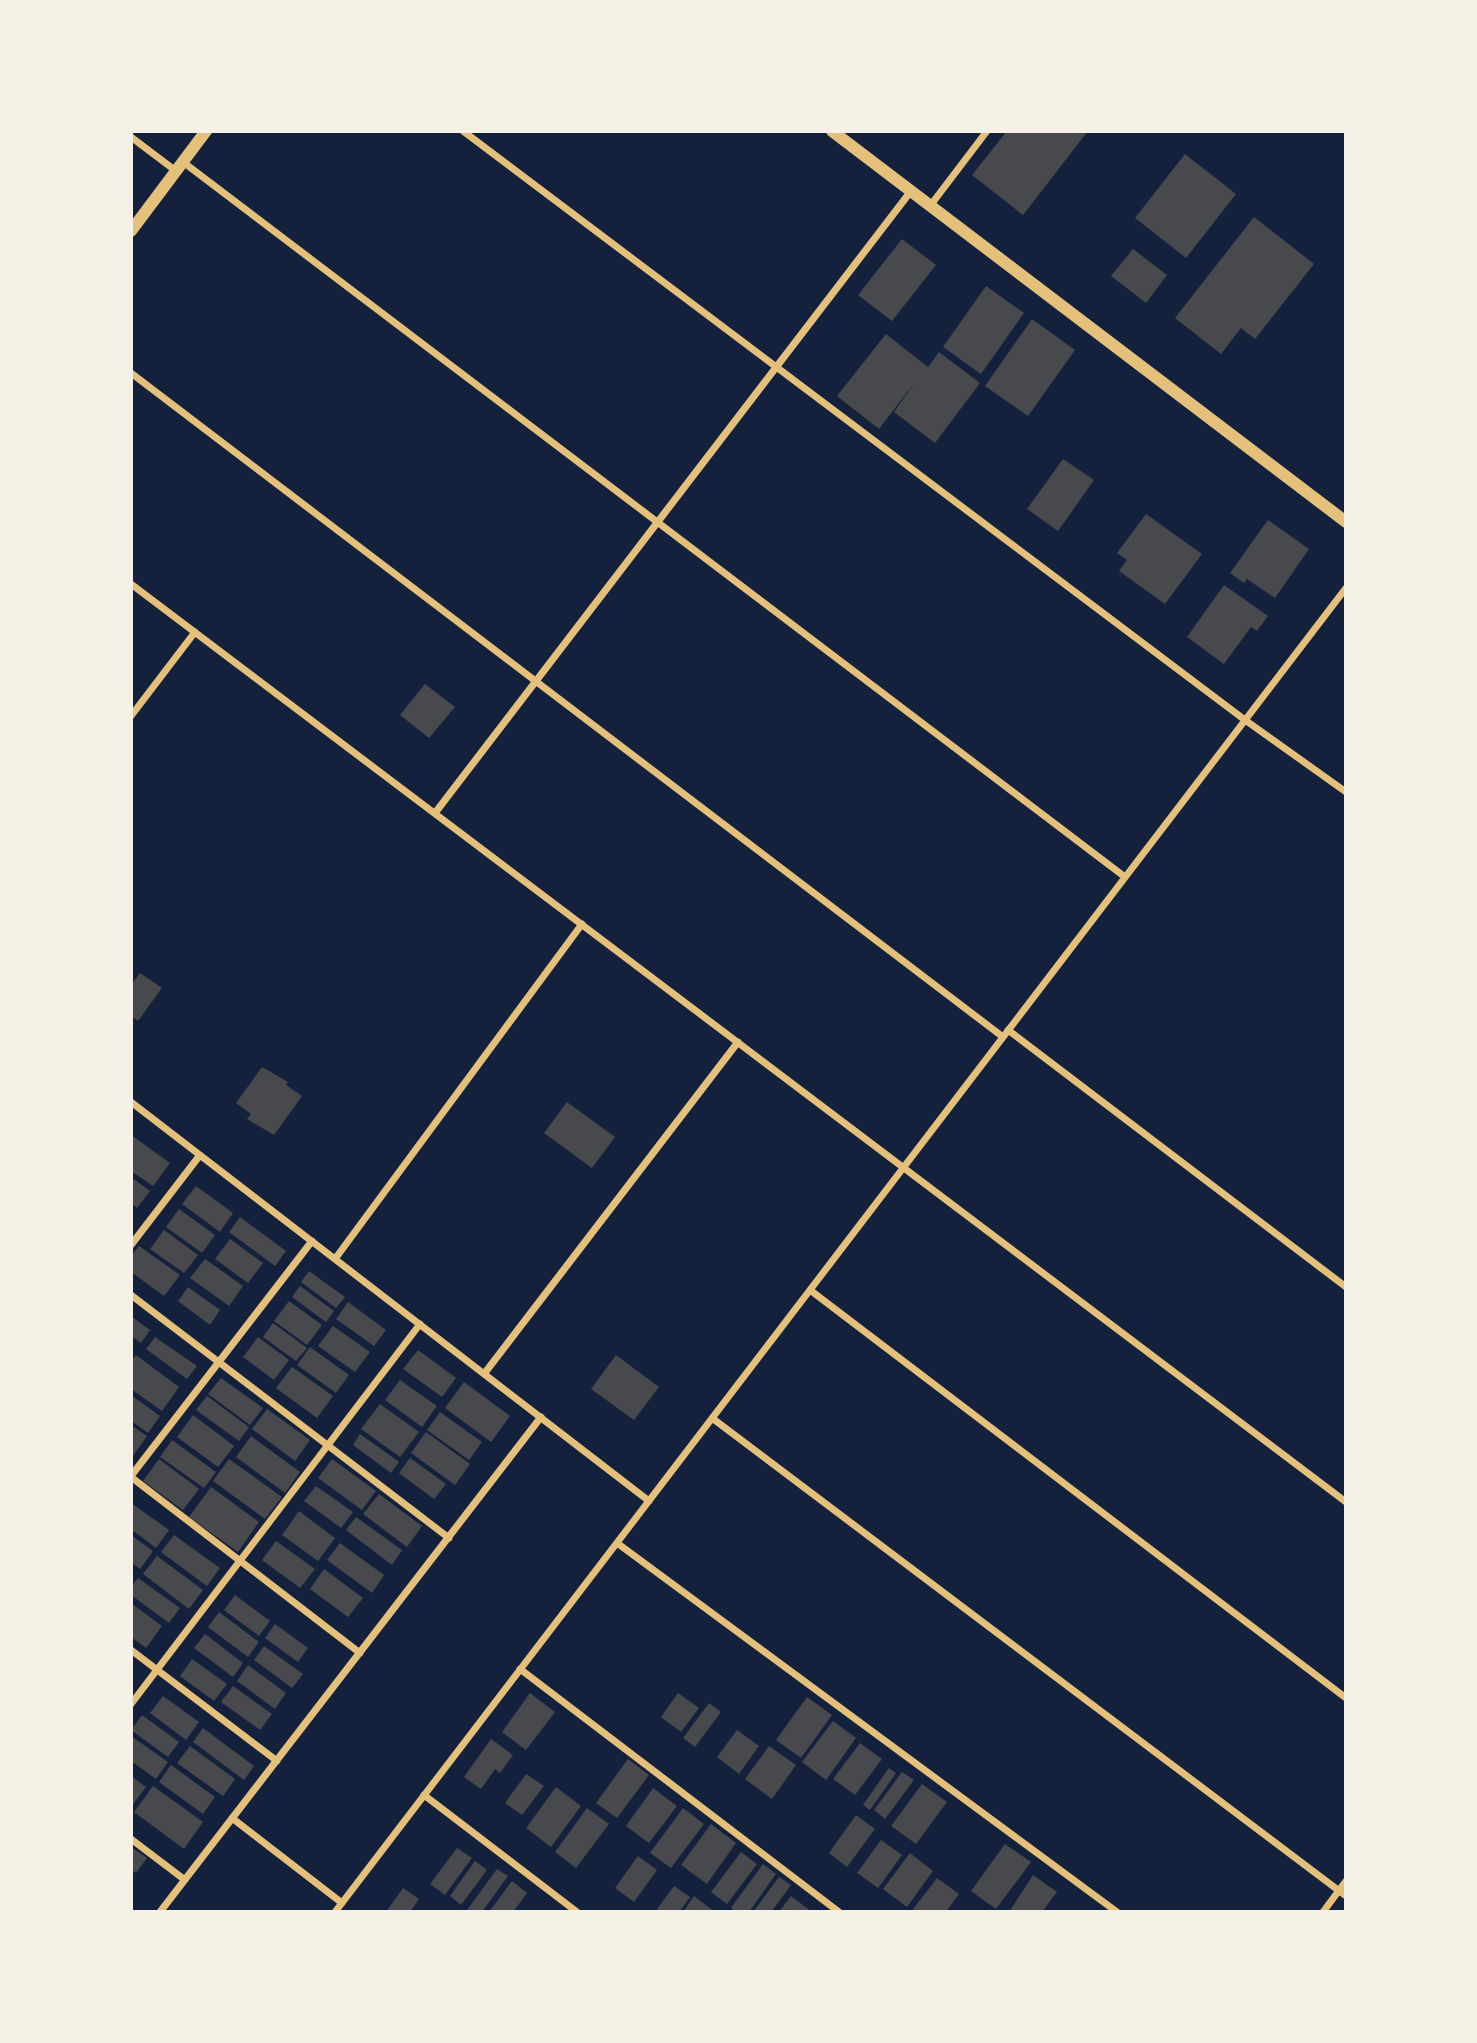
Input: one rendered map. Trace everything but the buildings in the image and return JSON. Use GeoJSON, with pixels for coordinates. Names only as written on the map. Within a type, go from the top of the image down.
{"type":"FeatureCollection","features":[{"type":"Feature","properties":{"kind":"street"},"geometry":{"type":"LineString","coordinates":[[131,231],[206,131]]}},
{"type":"Feature","properties":{"kind":"street"},"geometry":{"type":"LineString","coordinates":[[463,131],[1245,720],[1346,792]]}},
{"type":"Feature","properties":{"kind":"street"},"geometry":{"type":"LineString","coordinates":[[832,131],[1346,522]]}},
{"type":"Feature","properties":{"kind":"street"},"geometry":{"type":"LineString","coordinates":[[930,206],[987,131]]}},
{"type":"Feature","properties":{"kind":"street"},"geometry":{"type":"LineString","coordinates":[[131,137],[180,166],[658,522],[1125,877]]}},
{"type":"Feature","properties":{"kind":"street"},"geometry":{"type":"LineString","coordinates":[[435,813],[911,191]]}},
{"type":"Feature","properties":{"kind":"street"},"geometry":{"type":"LineString","coordinates":[[131,373],[1003,1037]]}},
{"type":"Feature","properties":{"kind":"street"},"geometry":{"type":"LineString","coordinates":[[131,584],[1346,1502]]}},
{"type":"Feature","properties":{"kind":"street"},"geometry":{"type":"LineString","coordinates":[[335,1912],[1346,588]]}},
{"type":"Feature","properties":{"kind":"street"},"geometry":{"type":"LineString","coordinates":[[131,716],[195,632]]}},
{"type":"Feature","properties":{"kind":"street"},"geometry":{"type":"LineString","coordinates":[[335,1259],[582,924]]}},
{"type":"Feature","properties":{"kind":"street"},"geometry":{"type":"LineString","coordinates":[[1008,1030],[1346,1287]]}},
{"type":"Feature","properties":{"kind":"street"},"geometry":{"type":"LineString","coordinates":[[484,1374],[738,1042]]}},
{"type":"Feature","properties":{"kind":"street"},"geometry":{"type":"LineString","coordinates":[[131,1102],[649,1501]]}},
{"type":"Feature","properties":{"kind":"street"},"geometry":{"type":"LineString","coordinates":[[131,1245],[200,1155]]}},
{"type":"Feature","properties":{"kind":"street"},"geometry":{"type":"LineString","coordinates":[[312,1241],[131,1477],[360,1653]]}},
{"type":"Feature","properties":{"kind":"street"},"geometry":{"type":"LineString","coordinates":[[810,1290],[1346,1698]]}},
{"type":"Feature","properties":{"kind":"street"},"geometry":{"type":"LineString","coordinates":[[131,1295],[449,1538]]}},
{"type":"Feature","properties":{"kind":"street"},"geometry":{"type":"LineString","coordinates":[[131,1703],[420,1324]]}},
{"type":"Feature","properties":{"kind":"street"},"geometry":{"type":"LineString","coordinates":[[160,1912],[541,1418]]}},
{"type":"Feature","properties":{"kind":"street"},"geometry":{"type":"LineString","coordinates":[[712,1418],[1346,1896]]}},
{"type":"Feature","properties":{"kind":"street"},"geometry":{"type":"LineString","coordinates":[[617,1543],[1117,1912]]}},
{"type":"Feature","properties":{"kind":"street"},"geometry":{"type":"LineString","coordinates":[[131,1650],[277,1760]]}},
{"type":"Feature","properties":{"kind":"street"},"geometry":{"type":"LineString","coordinates":[[520,1669],[839,1912]]}},
{"type":"Feature","properties":{"kind":"street"},"geometry":{"type":"LineString","coordinates":[[424,1795],[577,1912]]}},
{"type":"Feature","properties":{"kind":"street"},"geometry":{"type":"LineString","coordinates":[[232,1818],[342,1903]]}},
{"type":"Feature","properties":{"kind":"street"},"geometry":{"type":"LineString","coordinates":[[131,1839],[185,1880]]}},
{"type":"Feature","properties":{"kind":"street"},"geometry":{"type":"LineString","coordinates":[[1323,1912],[1346,1881]]}}]}
